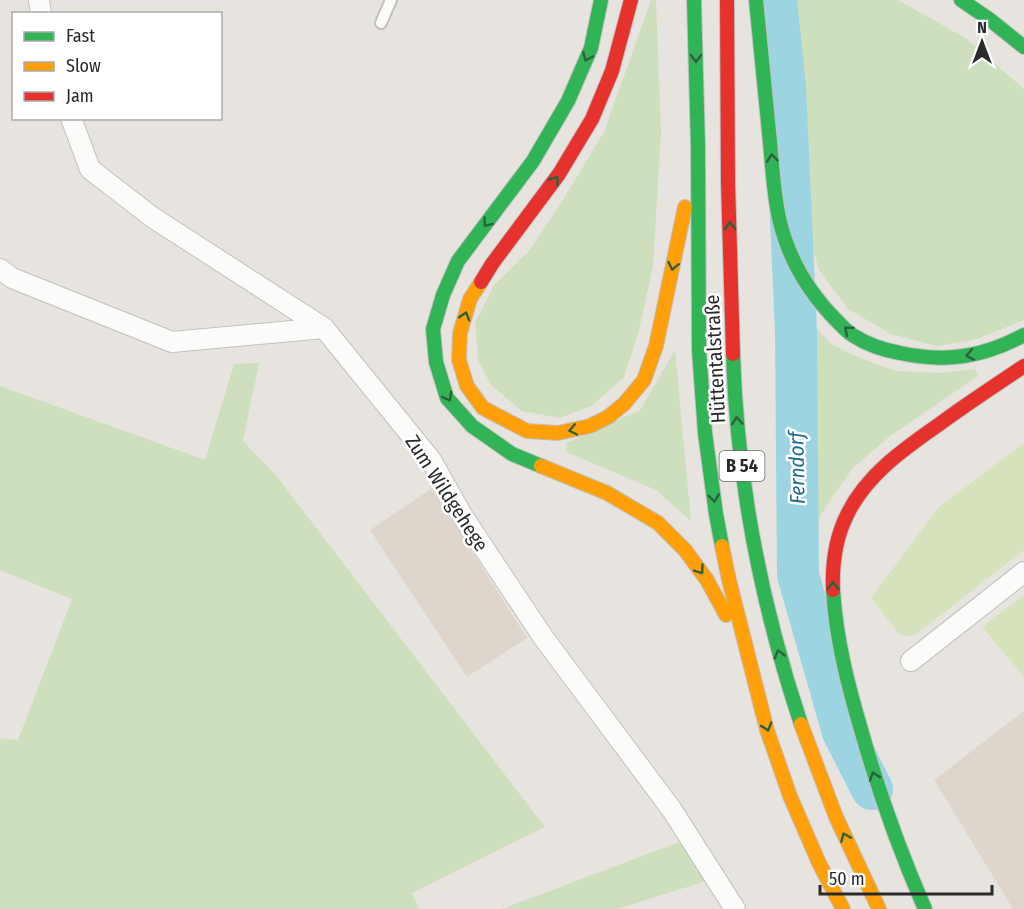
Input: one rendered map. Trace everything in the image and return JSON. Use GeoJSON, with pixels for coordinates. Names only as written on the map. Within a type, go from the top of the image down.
{"type":"FeatureCollection","features":[{"type":"Feature","properties":{"kind":"main road"},"geometry":{"type":"LineString","coordinates":[[601,0],[591,48],[568,101],[534,161],[458,261],[443,295],[433,329],[436,362],[447,398],[472,426],[512,454],[608,493],[658,523],[685,550],[707,580],[746,651]]}},
{"type":"Feature","properties":{"kind":"main road"},"geometry":{"type":"LineString","coordinates":[[631,0],[612,71],[592,119],[560,174],[492,264],[470,299],[460,333],[459,360],[466,386],[483,408],[527,431],[558,433],[590,426],[608,417],[624,404],[644,380],[656,346],[698,147]]}},
{"type":"Feature","properties":{"kind":"main road","name":"Hüttentalstraße"},"geometry":{"type":"LineString","coordinates":[[694,0],[698,147],[699,350],[705,433],[716,514],[729,580],[767,730],[790,796],[819,863],[843,909]]}},
{"type":"Feature","properties":{"kind":"main road","name":"Hüttentalstraße"},"geometry":{"type":"LineString","coordinates":[[728,0],[732,351],[737,430],[748,507],[776,644],[799,721],[827,796],[879,909]]}},
{"type":"Feature","properties":{"kind":"main road"},"geometry":{"type":"LineString","coordinates":[[756,0],[776,201],[786,244],[805,283],[826,311],[853,336],[880,348],[928,358],[955,358],[986,352],[1024,335]]}},
{"type":"Feature","properties":{"kind":"main road"},"geometry":{"type":"LineString","coordinates":[[961,0],[1024,47]]}},
{"type":"Feature","properties":{"kind":"main road"},"geometry":{"type":"LineString","coordinates":[[925,909],[891,825],[853,702],[838,636],[834,599],[835,546],[844,519],[856,498],[876,474],[897,454],[1024,366]]}},
{"type":"Feature","properties":{"kind":"street","name":"Zum Wildgehege"},"geometry":{"type":"LineString","coordinates":[[72,120],[90,169],[152,217],[324,328],[431,460],[462,515],[543,637],[672,810],[735,909]]}},
{"type":"Feature","properties":{"kind":"street"},"geometry":{"type":"LineString","coordinates":[[0,269],[12,278],[172,342],[324,328]]}},
{"type":"Feature","properties":{"kind":"street"},"geometry":{"type":"LineString","coordinates":[[911,661],[1024,572]]}},
{"type":"Feature","properties":{"kind":"lane"},"geometry":{"type":"LineString","coordinates":[[381,23],[390,0]]}},
{"type":"Feature","properties":{"kind":"shaded area"},"geometry":{"type":"Polygon","coordinates":[[[432,488],[527,638],[467,677],[370,530],[432,488]]]}},
{"type":"Feature","properties":{"kind":"shaded area"},"geometry":{"type":"Polygon","coordinates":[[[1024,711],[1024,909],[1013,909],[934,780],[1024,711]]]}},
{"type":"Feature","properties":{"kind":"green space"},"geometry":{"type":"Polygon","coordinates":[[[651,0],[656,0],[661,133],[653,266],[638,335],[624,377],[593,405],[560,418],[522,411],[491,385],[478,360],[475,323],[494,285],[530,250],[604,132],[651,0]]]}},
{"type":"Feature","properties":{"kind":"green space"},"geometry":{"type":"Polygon","coordinates":[[[780,0],[898,0],[967,39],[1024,89],[1024,320],[974,340],[936,346],[891,334],[848,309],[819,270],[795,187],[780,0]]]}},
{"type":"Feature","properties":{"kind":"green space"},"geometry":{"type":"Polygon","coordinates":[[[805,317],[833,345],[896,371],[940,373],[975,369],[978,376],[890,436],[852,469],[822,513],[805,551],[805,317]]]}},
{"type":"Feature","properties":{"kind":"green space"},"geometry":{"type":"Polygon","coordinates":[[[675,350],[691,521],[656,490],[566,452],[567,443],[640,410],[675,350]]]}},
{"type":"Feature","properties":{"kind":"green space"},"geometry":{"type":"Polygon","coordinates":[[[259,363],[243,441],[275,474],[545,827],[412,893],[419,909],[0,909],[0,738],[18,740],[72,599],[0,570],[0,386],[205,460],[234,364],[259,363]]]}},
{"type":"Feature","properties":{"kind":"green space"},"geometry":{"type":"Polygon","coordinates":[[[1024,443],[1024,550],[914,636],[900,635],[871,598],[939,507],[1024,443]]]}},
{"type":"Feature","properties":{"kind":"green space"},"geometry":{"type":"Polygon","coordinates":[[[1024,595],[1024,677],[982,627],[1024,595]]]}},
{"type":"Feature","properties":{"kind":"green space"},"geometry":{"type":"Polygon","coordinates":[[[695,836],[719,877],[617,909],[502,909],[695,836]]]}},
{"type":"Feature","properties":{"kind":"waterway","name":"Ferndorf"},"geometry":{"type":"LineString","coordinates":[[776,0],[785,87],[796,331],[798,575],[843,732],[872,789]]}},
{"type":"Feature","properties":{"kind":"traffic: fast"},"geometry":{"type":"LineString","coordinates":[[541,466],[512,454],[472,426],[447,398],[436,362],[433,329],[443,295],[458,261],[533,161],[568,101],[591,48],[601,0]]}},
{"type":"Feature","properties":{"kind":"traffic: fast"},"geometry":{"type":"LineString","coordinates":[[694,0],[698,147],[699,350],[705,433],[722,546]]}},
{"type":"Feature","properties":{"kind":"traffic: fast"},"geometry":{"type":"LineString","coordinates":[[756,0],[779,218],[794,261],[817,298],[851,334],[870,345],[894,352],[949,358],[979,353],[1009,343],[1024,335]]}},
{"type":"Feature","properties":{"kind":"traffic: fast"},"geometry":{"type":"LineString","coordinates":[[961,0],[1024,47]]}},
{"type":"Feature","properties":{"kind":"traffic: fast"},"geometry":{"type":"LineString","coordinates":[[733,354],[740,448],[754,541],[774,633],[801,724]]}},
{"type":"Feature","properties":{"kind":"traffic: fast"},"geometry":{"type":"LineString","coordinates":[[833,590],[840,644],[857,715],[890,822],[925,909]]}},
{"type":"Feature","properties":{"kind":"traffic: slow"},"geometry":{"type":"LineString","coordinates":[[481,282],[470,299],[460,333],[459,360],[467,386],[483,408],[527,431],[558,433],[590,426],[608,417],[624,404],[644,380],[656,346],[685,207]]}},
{"type":"Feature","properties":{"kind":"traffic: slow"},"geometry":{"type":"LineString","coordinates":[[541,466],[607,493],[658,523],[685,550],[707,580],[726,615]]}},
{"type":"Feature","properties":{"kind":"traffic: slow"},"geometry":{"type":"LineString","coordinates":[[722,546],[767,730],[790,796],[819,863],[843,909]]}},
{"type":"Feature","properties":{"kind":"traffic: slow"},"geometry":{"type":"LineString","coordinates":[[801,724],[836,817],[879,909]]}},
{"type":"Feature","properties":{"kind":"traffic: jam"},"geometry":{"type":"LineString","coordinates":[[481,282],[559,174],[592,119],[612,71],[631,0]]}},
{"type":"Feature","properties":{"kind":"traffic: jam"},"geometry":{"type":"LineString","coordinates":[[727,0],[728,182],[733,354]]}},
{"type":"Feature","properties":{"kind":"traffic: jam"},"geometry":{"type":"LineString","coordinates":[[833,590],[837,542],[847,515],[865,487],[888,463],[914,442],[1024,366]]}}]}
